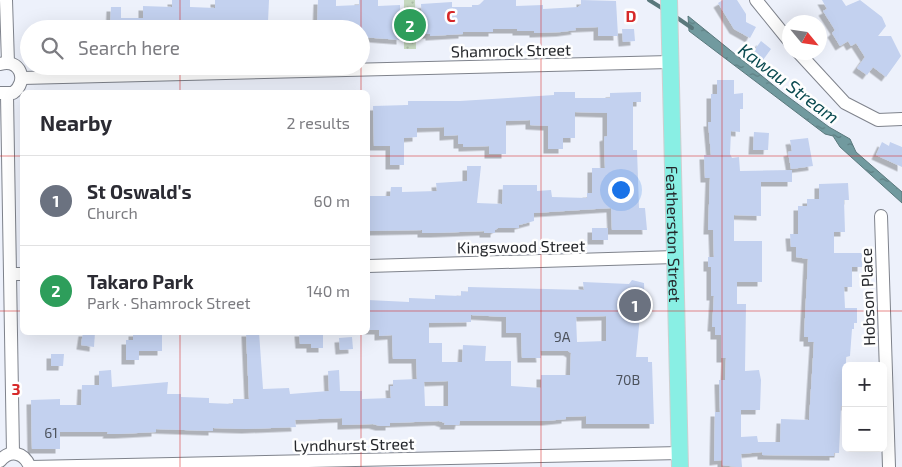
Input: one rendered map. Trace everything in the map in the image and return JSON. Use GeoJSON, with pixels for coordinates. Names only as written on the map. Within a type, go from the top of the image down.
{"type":"FeatureCollection","features":[{"type":"Feature","properties":{"kind":"main road","name":"Featherston Street"},"geometry":{"type":"LineString","coordinates":[[669,0],[680,460]]}},
{"type":"Feature","properties":{"kind":"street"},"geometry":{"type":"LineString","coordinates":[[6,0],[4,63],[20,69]]}},
{"type":"Feature","properties":{"kind":"street"},"geometry":{"type":"LineString","coordinates":[[756,0],[782,32]]}},
{"type":"Feature","properties":{"kind":"street"},"geometry":{"type":"LineString","coordinates":[[805,60],[845,103],[878,120],[902,119]]}},
{"type":"Feature","properties":{"kind":"street","name":"Shamrock Street"},"geometry":{"type":"LineString","coordinates":[[370,69],[670,62]]}},
{"type":"Feature","properties":{"kind":"street"},"geometry":{"type":"LineString","coordinates":[[13,453],[16,274],[3,94],[19,89],[21,75]]}},
{"type":"Feature","properties":{"kind":"street","name":"Shamrock Street"},"geometry":{"type":"LineString","coordinates":[[22,78],[144,75]]}},
{"type":"Feature","properties":{"kind":"street","name":"Hobson Place"},"geometry":{"type":"LineString","coordinates":[[881,216],[889,467]]}},
{"type":"Feature","properties":{"kind":"street","name":"Kingswood Street"},"geometry":{"type":"LineString","coordinates":[[370,266],[675,258]]}},
{"type":"Feature","properties":{"kind":"street"},"geometry":{"type":"LineString","coordinates":[[0,461],[6,455],[13,453],[21,454],[27,460],[30,467]]}},
{"type":"Feature","properties":{"kind":"street","name":"Lyndhurst Street"},"geometry":{"type":"LineString","coordinates":[[30,467],[680,460]]}},
{"type":"Feature","properties":{"kind":"green space"},"geometry":{"type":"Polygon","coordinates":[[[404,0],[415,0],[416,49],[404,49],[404,0]]]}},
{"type":"Feature","properties":{"kind":"water"},"geometry":{"type":"Polygon","coordinates":[[[688,16],[783,93],[829,127],[850,139],[856,152],[902,192],[902,203],[840,147],[833,136],[825,134],[689,31],[688,16]]]}},
{"type":"Feature","properties":{"kind":"building"},"geometry":{"type":"Polygon","coordinates":[[[172,0],[190,0],[190,7],[215,8],[215,0],[269,0],[268,20],[110,20],[111,7],[121,7],[121,18],[143,18],[143,6],[172,7],[172,0]]]}},
{"type":"Feature","properties":{"kind":"building"},"geometry":{"type":"Polygon","coordinates":[[[318,0],[336,0],[336,6],[359,5],[359,0],[378,0],[378,6],[400,5],[401,40],[370,38],[370,20],[317,20],[318,0]]]}},
{"type":"Feature","properties":{"kind":"building"},"geometry":{"type":"Polygon","coordinates":[[[484,0],[516,0],[516,6],[543,5],[543,9],[578,7],[581,5],[581,0],[616,1],[618,36],[598,36],[598,27],[575,28],[576,30],[561,32],[534,33],[534,31],[517,31],[517,29],[493,29],[493,32],[463,32],[463,34],[430,36],[430,34],[423,34],[421,4],[452,2],[452,7],[472,7],[472,5],[479,5],[484,0]]]}},
{"type":"Feature","properties":{"kind":"building"},"geometry":{"type":"Polygon","coordinates":[[[723,0],[737,0],[746,14],[746,22],[756,27],[750,38],[734,29],[718,3],[723,0]]]}},
{"type":"Feature","properties":{"kind":"building"},"geometry":{"type":"Polygon","coordinates":[[[822,0],[842,0],[846,6],[860,0],[882,17],[886,26],[878,36],[891,36],[901,56],[886,77],[873,67],[867,75],[857,68],[865,57],[856,43],[851,46],[848,41],[840,46],[832,33],[835,30],[823,11],[827,9],[822,0]]]}},
{"type":"Feature","properties":{"kind":"building"},"geometry":{"type":"Polygon","coordinates":[[[622,29],[634,29],[635,41],[623,42],[622,29]]]}},
{"type":"Feature","properties":{"kind":"building"},"geometry":{"type":"Polygon","coordinates":[[[761,41],[771,49],[763,60],[753,52],[761,41]]]}},
{"type":"Feature","properties":{"kind":"building"},"geometry":{"type":"Polygon","coordinates":[[[717,80],[734,80],[734,94],[743,93],[743,109],[740,109],[740,132],[731,131],[730,154],[732,158],[739,157],[740,171],[792,170],[792,182],[761,182],[761,216],[734,215],[734,241],[762,241],[762,282],[737,282],[737,304],[746,304],[745,371],[759,370],[761,380],[760,410],[741,410],[741,437],[757,436],[758,442],[780,442],[781,419],[809,420],[814,342],[808,342],[808,337],[804,337],[808,259],[796,257],[796,247],[791,247],[790,234],[798,234],[798,206],[807,206],[807,199],[819,199],[819,184],[848,183],[849,200],[844,200],[845,232],[834,232],[834,253],[862,253],[862,267],[852,267],[852,287],[844,287],[845,308],[857,308],[857,323],[854,323],[854,329],[852,329],[850,356],[846,357],[846,362],[842,362],[839,453],[834,453],[834,456],[762,455],[762,452],[741,454],[742,467],[722,465],[722,460],[714,461],[715,412],[720,412],[719,380],[725,380],[726,358],[721,358],[721,335],[715,335],[715,327],[712,327],[714,296],[711,296],[711,267],[708,267],[708,257],[714,257],[713,230],[708,230],[710,178],[705,178],[704,155],[711,155],[708,122],[711,122],[711,94],[717,94],[717,80]]]}},
{"type":"Feature","properties":{"kind":"building"},"geometry":{"type":"Polygon","coordinates":[[[554,92],[575,92],[575,98],[610,98],[610,93],[641,92],[641,102],[633,102],[633,150],[637,150],[639,208],[645,208],[647,230],[612,230],[611,208],[534,213],[534,221],[519,225],[519,228],[498,228],[495,230],[495,233],[484,233],[484,231],[422,233],[422,230],[370,231],[370,196],[390,196],[391,187],[402,187],[402,192],[437,191],[436,183],[467,181],[467,166],[481,166],[477,203],[502,204],[503,185],[537,185],[537,191],[551,190],[552,197],[587,198],[587,193],[592,193],[592,168],[605,168],[604,137],[607,136],[607,113],[575,112],[575,138],[563,138],[563,149],[548,149],[548,126],[530,125],[530,120],[506,121],[506,154],[489,154],[489,146],[463,147],[463,144],[458,144],[458,135],[444,136],[444,127],[417,128],[417,137],[404,138],[404,165],[390,165],[390,146],[374,146],[373,106],[408,105],[408,101],[460,101],[554,95],[554,92]]]}},
{"type":"Feature","properties":{"kind":"building"},"geometry":{"type":"Polygon","coordinates":[[[754,132],[769,133],[768,150],[753,150],[754,132]]]}},
{"type":"Feature","properties":{"kind":"building"},"geometry":{"type":"Polygon","coordinates":[[[808,138],[813,166],[791,169],[788,152],[792,151],[790,140],[808,138]]]}},
{"type":"Feature","properties":{"kind":"building"},"geometry":{"type":"Polygon","coordinates":[[[882,142],[889,146],[890,142],[902,147],[902,167],[876,155],[882,142]]]}},
{"type":"Feature","properties":{"kind":"building"},"geometry":{"type":"Polygon","coordinates":[[[592,228],[608,228],[608,240],[592,240],[592,228]]]}},
{"type":"Feature","properties":{"kind":"building"},"geometry":{"type":"Polygon","coordinates":[[[632,280],[644,283],[645,315],[640,316],[636,357],[648,357],[648,362],[652,362],[654,424],[586,424],[586,416],[546,421],[460,421],[459,425],[444,425],[445,423],[439,421],[390,423],[390,426],[380,426],[373,424],[342,425],[342,418],[295,420],[296,427],[213,428],[213,431],[156,429],[156,432],[119,434],[107,434],[108,432],[60,432],[60,449],[32,449],[31,400],[60,399],[60,405],[81,405],[82,385],[99,385],[99,371],[111,370],[112,387],[168,382],[167,394],[181,394],[181,397],[209,398],[209,403],[233,404],[233,399],[249,399],[246,335],[259,335],[263,389],[289,388],[290,394],[329,391],[328,371],[339,370],[340,391],[362,391],[362,399],[391,398],[390,386],[393,386],[393,380],[417,379],[416,359],[393,359],[392,335],[379,336],[379,330],[370,330],[370,300],[409,302],[409,298],[435,299],[435,295],[461,296],[461,291],[468,292],[468,287],[584,290],[583,282],[629,284],[632,280]],[[471,315],[471,322],[429,323],[429,343],[442,343],[442,362],[462,362],[463,345],[486,346],[485,361],[511,361],[511,386],[541,388],[541,375],[570,375],[571,353],[568,351],[540,351],[541,358],[522,358],[521,333],[506,333],[506,317],[471,315]],[[606,316],[576,317],[577,342],[606,341],[606,316]],[[448,381],[424,382],[425,406],[448,406],[448,381]]]}},
{"type":"Feature","properties":{"kind":"building"},"geometry":{"type":"Polygon","coordinates":[[[83,335],[95,335],[94,347],[81,345],[83,335]]]}},
{"type":"Feature","properties":{"kind":"building"},"geometry":{"type":"Polygon","coordinates":[[[133,335],[162,335],[162,351],[139,351],[139,360],[126,360],[126,340],[133,340],[133,335]]]}},
{"type":"Feature","properties":{"kind":"building"},"geometry":{"type":"Polygon","coordinates":[[[299,335],[323,335],[323,348],[311,348],[311,344],[300,344],[299,335]]]}},
{"type":"Feature","properties":{"kind":"building"},"geometry":{"type":"Polygon","coordinates":[[[352,337],[353,349],[340,350],[339,338],[352,337]]]}},
{"type":"Feature","properties":{"kind":"building"},"geometry":{"type":"Polygon","coordinates":[[[51,354],[64,354],[63,366],[51,366],[51,354]]]}},
{"type":"Feature","properties":{"kind":"waterway","name":"Kawau Stream"},"geometry":{"type":"LineString","coordinates":[[649,0],[665,10]]}},
{"type":"Feature","properties":{"kind":"waterway","name":"Kawau Stream"},"geometry":{"type":"LineString","coordinates":[[673,15],[692,28]]}},
{"type":"Feature","properties":{"kind":"place","name":"Takaro Park"},"geometry":{"type":"Point","coordinates":[410,25]}},
{"type":"Feature","properties":{"kind":"place","name":"St Oswald's"},"geometry":{"type":"Point","coordinates":[635,305]}}]}
